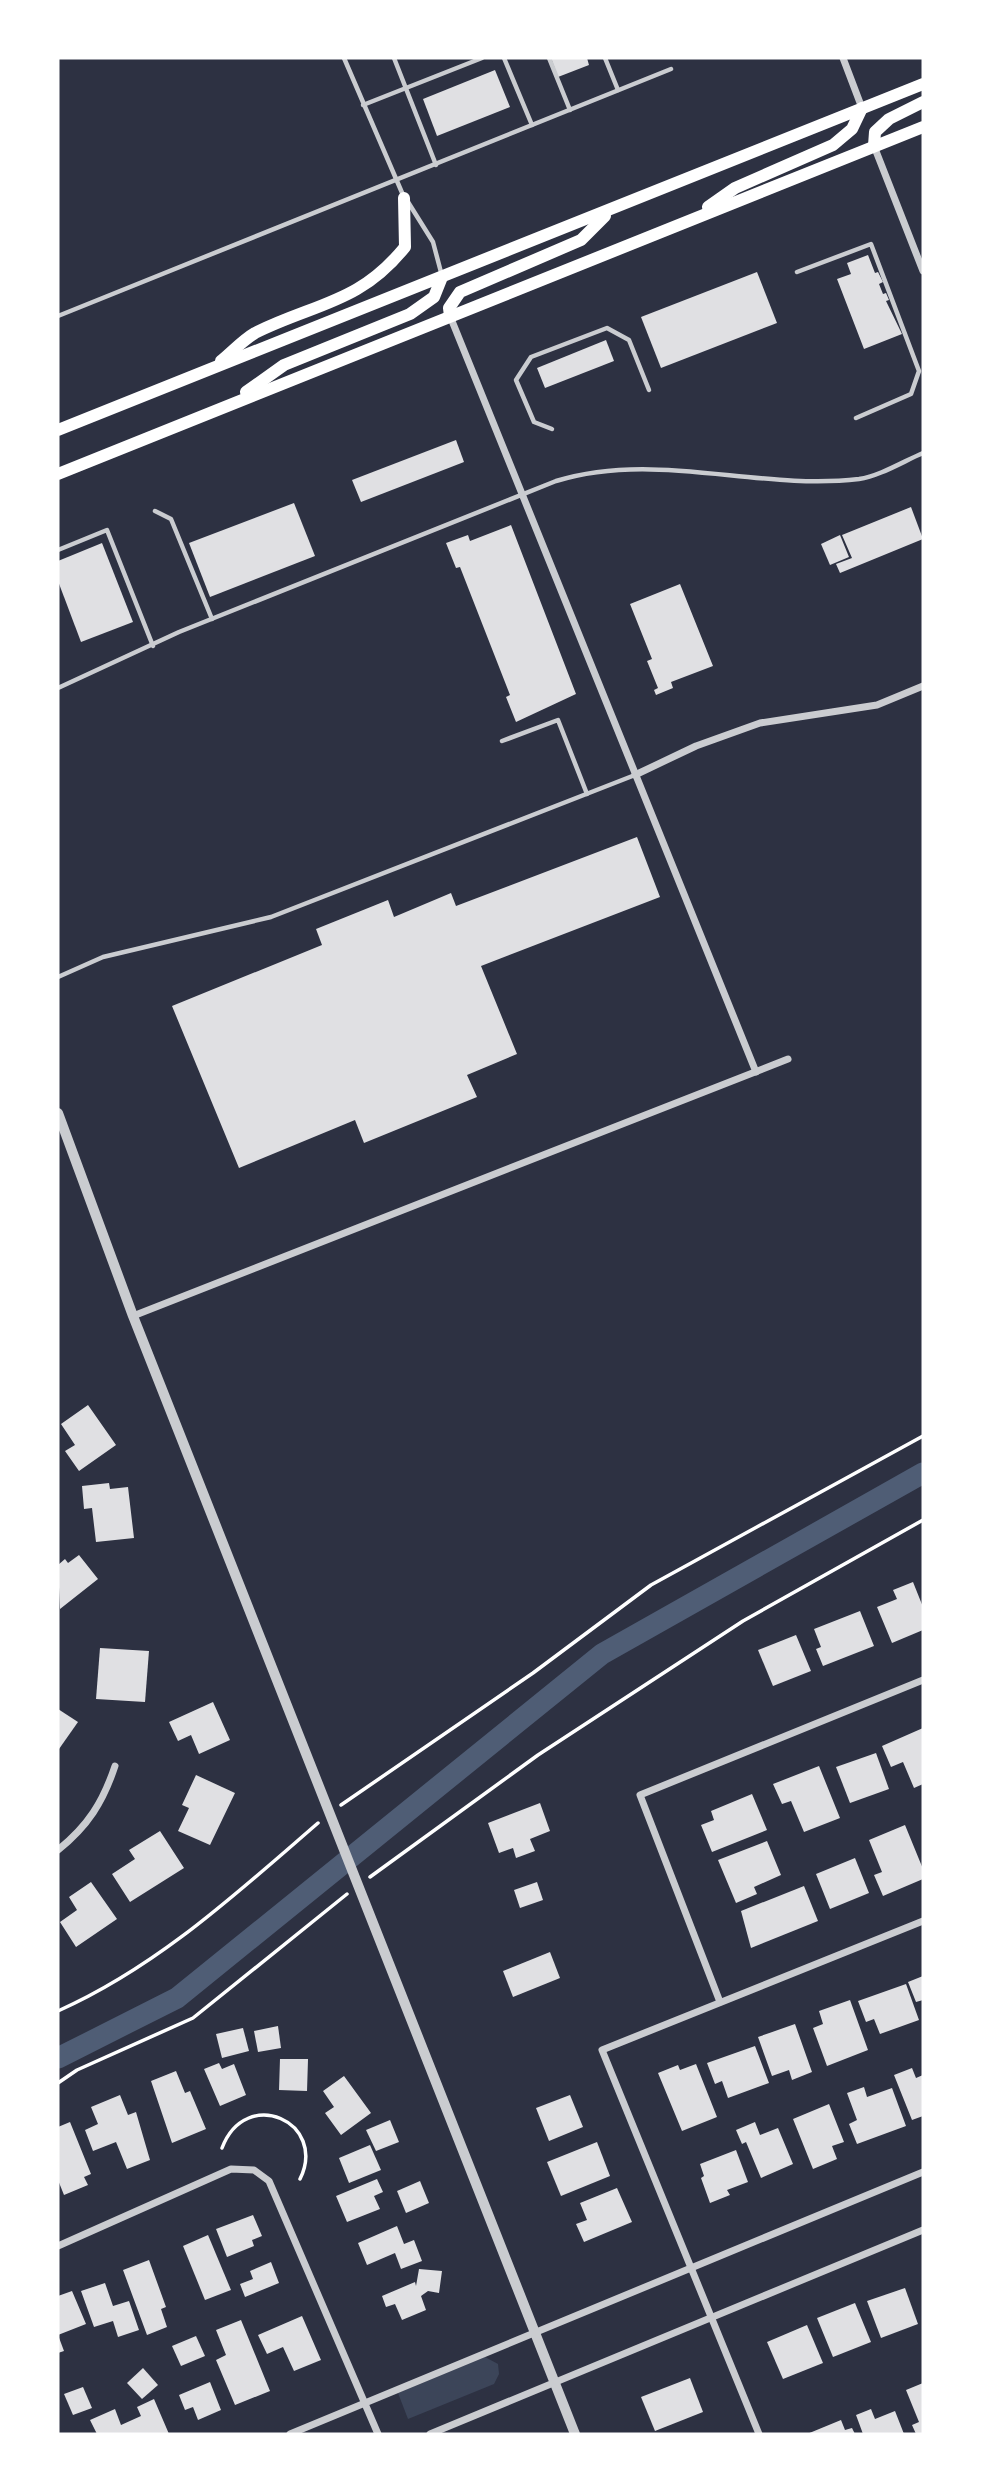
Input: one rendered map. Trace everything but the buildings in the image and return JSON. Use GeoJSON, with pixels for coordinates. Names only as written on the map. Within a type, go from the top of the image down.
{"type":"FeatureCollection","features":[{"type":"Feature","properties":{"kind":"main road"},"geometry":{"type":"LineString","coordinates":[[58,430],[923,84]]}},
{"type":"Feature","properties":{"kind":"main road"},"geometry":{"type":"LineString","coordinates":[[874,146],[875,132],[889,119],[923,102]]}},
{"type":"Feature","properties":{"kind":"main road"},"geometry":{"type":"LineString","coordinates":[[691,219],[734,188],[833,145],[852,129],[862,108]]}},
{"type":"Feature","properties":{"kind":"main road"},"geometry":{"type":"LineString","coordinates":[[58,474],[923,127]]}},
{"type":"Feature","properties":{"kind":"main road"},"geometry":{"type":"LineString","coordinates":[[213,368],[253,334],[349,296],[381,274],[405,247],[404,198]]}},
{"type":"Feature","properties":{"kind":"main road"},"geometry":{"type":"LineString","coordinates":[[450,316],[449,308],[460,292],[581,240],[610,211]]}},
{"type":"Feature","properties":{"kind":"main road"},"geometry":{"type":"LineString","coordinates":[[229,404],[284,365],[410,314],[427,304],[442,277]]}},
{"type":"Feature","properties":{"kind":"main road"},"geometry":{"type":"LineString","coordinates":[[58,480],[80,465]]}},
{"type":"Feature","properties":{"kind":"street"},"geometry":{"type":"LineString","coordinates":[[843,58],[862,108]]}},
{"type":"Feature","properties":{"kind":"street"},"geometry":{"type":"LineString","coordinates":[[874,146],[923,271]]}},
{"type":"Feature","properties":{"kind":"street"},"geometry":{"type":"LineString","coordinates":[[450,316],[756,1072]]}},
{"type":"Feature","properties":{"kind":"street"},"geometry":{"type":"LineString","coordinates":[[635,775],[696,746],[749,727],[877,705],[923,686]]}},
{"type":"Feature","properties":{"kind":"street"},"geometry":{"type":"LineString","coordinates":[[133,1316],[788,1059]]}},
{"type":"Feature","properties":{"kind":"street"},"geometry":{"type":"LineString","coordinates":[[58,1113],[133,1316],[575,2434]]}},
{"type":"Feature","properties":{"kind":"street"},"geometry":{"type":"LineString","coordinates":[[720,2002],[640,1795],[923,1680]]}},
{"type":"Feature","properties":{"kind":"street"},"geometry":{"type":"LineString","coordinates":[[58,1850],[88,1823],[104,1799],[115,1766]]}},
{"type":"Feature","properties":{"kind":"street"},"geometry":{"type":"LineString","coordinates":[[758,2434],[602,2050],[923,1921]]}},
{"type":"Feature","properties":{"kind":"street"},"geometry":{"type":"LineString","coordinates":[[58,2246],[231,2169],[254,2170],[269,2181],[378,2434]]}},
{"type":"Feature","properties":{"kind":"street"},"geometry":{"type":"LineString","coordinates":[[290,2434],[923,2172]]}},
{"type":"Feature","properties":{"kind":"street"},"geometry":{"type":"LineString","coordinates":[[430,2434],[923,2230]]}},
{"type":"Feature","properties":{"kind":"lane"},"geometry":{"type":"LineString","coordinates":[[344,58],[395,181],[433,242],[442,277]]}},
{"type":"Feature","properties":{"kind":"lane"},"geometry":{"type":"LineString","coordinates":[[394,58],[436,165]]}},
{"type":"Feature","properties":{"kind":"lane"},"geometry":{"type":"LineString","coordinates":[[363,105],[482,58]]}},
{"type":"Feature","properties":{"kind":"lane"},"geometry":{"type":"LineString","coordinates":[[505,58],[532,125]]}},
{"type":"Feature","properties":{"kind":"lane"},"geometry":{"type":"LineString","coordinates":[[549,58],[570,110]]}},
{"type":"Feature","properties":{"kind":"lane"},"geometry":{"type":"LineString","coordinates":[[606,58],[618,90]]}},
{"type":"Feature","properties":{"kind":"lane"},"geometry":{"type":"LineString","coordinates":[[58,316],[671,69]]}},
{"type":"Feature","properties":{"kind":"lane"},"geometry":{"type":"LineString","coordinates":[[797,272],[871,244],[919,371],[911,394],[856,418]]}},
{"type":"Feature","properties":{"kind":"lane"},"geometry":{"type":"LineString","coordinates":[[552,429],[534,422],[516,380],[531,357],[607,328],[629,340],[649,390]]}},
{"type":"Feature","properties":{"kind":"lane"},"geometry":{"type":"LineString","coordinates":[[58,688],[212,619],[522,495],[590,471],[657,468],[774,480],[861,479],[923,453]]}},
{"type":"Feature","properties":{"kind":"lane"},"geometry":{"type":"LineString","coordinates":[[155,512],[171,519],[212,619]]}},
{"type":"Feature","properties":{"kind":"lane"},"geometry":{"type":"LineString","coordinates":[[58,550],[107,530],[153,646]]}},
{"type":"Feature","properties":{"kind":"lane"},"geometry":{"type":"LineString","coordinates":[[502,741],[558,720],[587,794]]}},
{"type":"Feature","properties":{"kind":"lane"},"geometry":{"type":"LineString","coordinates":[[58,977],[103,957],[271,917],[635,775]]}},
{"type":"Feature","properties":{"kind":"path"},"geometry":{"type":"LineString","coordinates":[[58,2011],[132,1974],[215,1910],[330,1813],[533,1674],[652,1585],[923,1436]]}},
{"type":"Feature","properties":{"kind":"path"},"geometry":{"type":"LineString","coordinates":[[58,2083],[78,2070],[193,2018],[358,1884],[538,1755],[743,1622],[923,1520]]}},
{"type":"Feature","properties":{"kind":"path"},"geometry":{"type":"LineString","coordinates":[[222,2148],[227,2134],[237,2123],[250,2116],[265,2114],[280,2117],[293,2126],[302,2138],[307,2152],[306,2168],[300,2179]]}},
{"type":"Feature","properties":{"kind":"shaded area"},"geometry":{"type":"Polygon","coordinates":[[[485,2357],[498,2364],[499,2374],[494,2384],[408,2419],[398,2393],[485,2357]]]}},
{"type":"Feature","properties":{"kind":"waterway"},"geometry":{"type":"LineString","coordinates":[[58,2058],[177,1998],[602,1654],[923,1473]]}}]}
